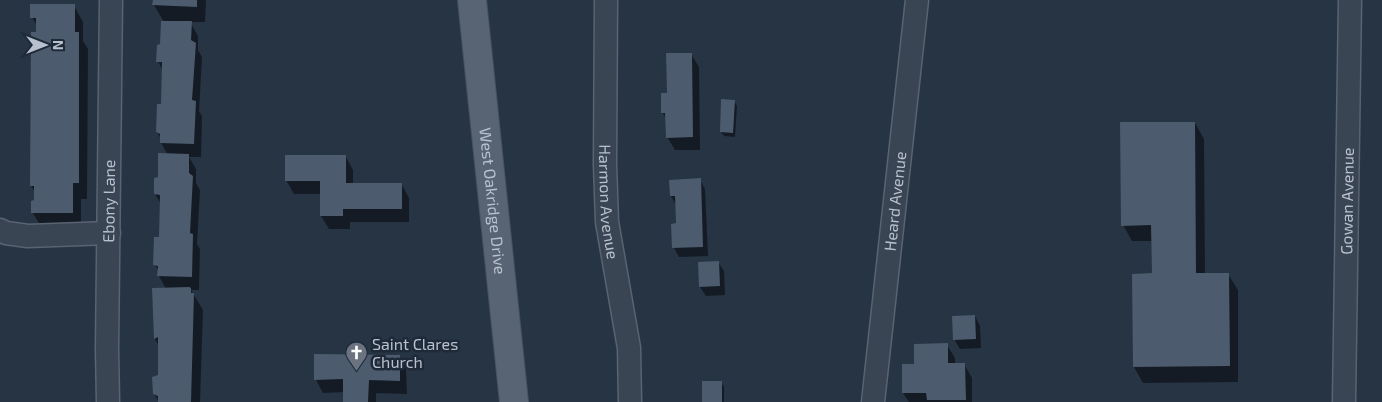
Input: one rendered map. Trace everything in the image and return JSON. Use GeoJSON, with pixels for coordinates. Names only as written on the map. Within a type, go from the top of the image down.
{"type":"FeatureCollection","features":[{"type":"Feature","properties":{"kind":"main road","name":"West Oakridge Drive"},"geometry":{"type":"LineString","coordinates":[[472,0],[514,402]]}},
{"type":"Feature","properties":{"kind":"street","name":"Ebony Lane"},"geometry":{"type":"LineString","coordinates":[[108,402],[111,0]]}},
{"type":"Feature","properties":{"kind":"street","name":"Harmon Avenue"},"geometry":{"type":"LineString","coordinates":[[606,0],[605,164],[607,222],[629,348],[630,402]]}},
{"type":"Feature","properties":{"kind":"street","name":"Heard Avenue"},"geometry":{"type":"LineString","coordinates":[[873,402],[917,0]]}},
{"type":"Feature","properties":{"kind":"street","name":"Gowan Avenue"},"geometry":{"type":"LineString","coordinates":[[1344,402],[1350,0]]}},
{"type":"Feature","properties":{"kind":"street"},"geometry":{"type":"LineString","coordinates":[[0,230],[6,233],[28,236],[109,234]]}},
{"type":"Feature","properties":{"kind":"building"},"geometry":{"type":"Polygon","coordinates":[[[153,0],[197,0],[197,7],[152,5],[153,0]]]}},
{"type":"Feature","properties":{"kind":"building"},"geometry":{"type":"Polygon","coordinates":[[[30,4],[75,4],[75,32],[79,32],[79,183],[73,183],[73,213],[31,213],[31,201],[34,200],[34,186],[30,186],[31,32],[36,32],[36,18],[30,18],[30,4]]]}},
{"type":"Feature","properties":{"kind":"building"},"geometry":{"type":"Polygon","coordinates":[[[161,21],[192,21],[191,40],[196,43],[192,100],[196,101],[194,144],[160,143],[160,134],[156,132],[157,104],[161,104],[162,62],[156,62],[157,45],[160,44],[161,21]]]}},
{"type":"Feature","properties":{"kind":"building"},"geometry":{"type":"Polygon","coordinates":[[[666,53],[692,53],[693,137],[666,138],[665,113],[661,113],[661,93],[667,93],[666,53]]]}},
{"type":"Feature","properties":{"kind":"building"},"geometry":{"type":"Polygon","coordinates":[[[721,99],[735,100],[733,133],[720,132],[721,99]]]}},
{"type":"Feature","properties":{"kind":"building"},"geometry":{"type":"Polygon","coordinates":[[[1120,122],[1195,122],[1196,273],[1229,273],[1230,366],[1133,367],[1132,274],[1152,273],[1151,225],[1121,226],[1120,122]]]}},
{"type":"Feature","properties":{"kind":"building"},"geometry":{"type":"Polygon","coordinates":[[[158,153],[189,154],[189,173],[193,176],[190,233],[193,234],[192,277],[157,276],[158,266],[153,265],[154,237],[159,237],[160,195],[154,194],[154,178],[158,177],[158,153]]]}},
{"type":"Feature","properties":{"kind":"building"},"geometry":{"type":"Polygon","coordinates":[[[285,155],[346,155],[346,183],[402,183],[402,209],[343,209],[343,216],[320,216],[320,181],[285,181],[285,155]]]}},
{"type":"Feature","properties":{"kind":"building"},"geometry":{"type":"Polygon","coordinates":[[[701,178],[703,247],[672,248],[671,224],[676,223],[675,196],[670,196],[669,180],[701,178]]]}},
{"type":"Feature","properties":{"kind":"building"},"geometry":{"type":"Polygon","coordinates":[[[719,261],[720,286],[699,287],[698,262],[719,261]]]}},
{"type":"Feature","properties":{"kind":"building"},"geometry":{"type":"Polygon","coordinates":[[[152,288],[191,288],[191,293],[194,293],[191,402],[158,402],[158,396],[153,394],[152,377],[158,375],[158,337],[154,339],[152,288]]]}},
{"type":"Feature","properties":{"kind":"building"},"geometry":{"type":"Polygon","coordinates":[[[975,315],[976,339],[953,340],[952,316],[975,315]]]}},
{"type":"Feature","properties":{"kind":"building"},"geometry":{"type":"Polygon","coordinates":[[[948,343],[948,363],[965,363],[966,400],[927,400],[926,393],[902,393],[902,364],[914,364],[914,344],[948,343]]]}},
{"type":"Feature","properties":{"kind":"building"},"geometry":{"type":"Polygon","coordinates":[[[314,354],[400,355],[400,381],[369,380],[368,402],[343,402],[343,379],[314,380],[314,354]]]}},
{"type":"Feature","properties":{"kind":"building"},"geometry":{"type":"Polygon","coordinates":[[[702,381],[722,381],[722,402],[702,402],[702,381]]]}},
{"type":"Feature","properties":{"kind":"place","name":"Saint Clares Church"},"geometry":{"type":"Point","coordinates":[356,372]}}]}
